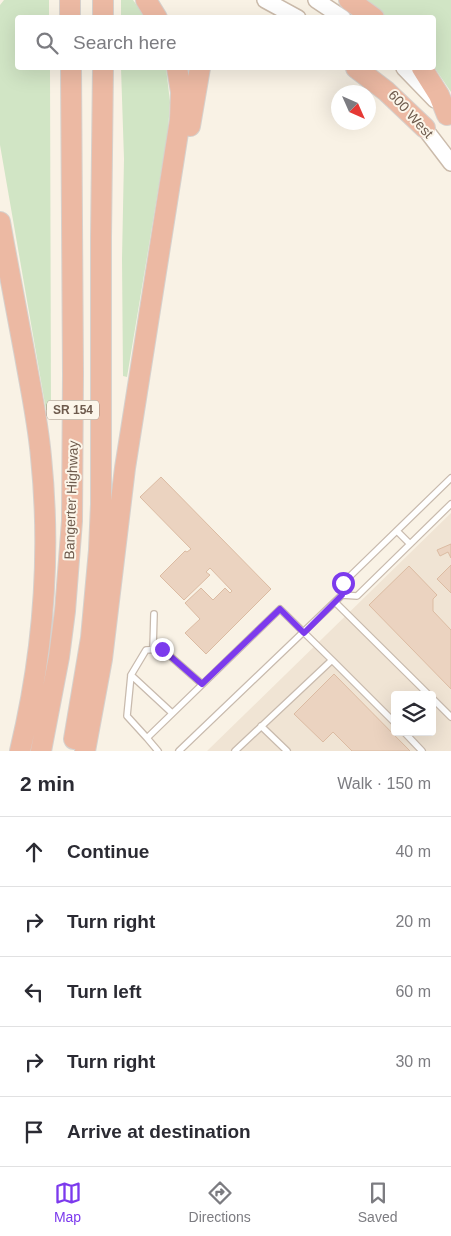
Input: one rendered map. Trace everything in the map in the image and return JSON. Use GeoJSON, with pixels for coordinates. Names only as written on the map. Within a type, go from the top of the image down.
{"type":"FeatureCollection","features":[{"type":"Feature","properties":{"kind":"highway"},"geometry":{"type":"LineString","coordinates":[[70,0],[70,15]]}},
{"type":"Feature","properties":{"kind":"highway"},"geometry":{"type":"LineString","coordinates":[[146,0],[156,15]]}},
{"type":"Feature","properties":{"kind":"highway"},"geometry":{"type":"LineString","coordinates":[[349,0],[370,15]]}},
{"type":"Feature","properties":{"kind":"highway","name":"Bangerter Highway"},"geometry":{"type":"LineString","coordinates":[[41,751],[59,657],[65,611],[72,520],[73,374],[70,70]]}},
{"type":"Feature","properties":{"kind":"highway","name":"Bangerter Highway"},"geometry":{"type":"LineString","coordinates":[[71,751],[91,638],[99,550],[101,504],[103,70]]}},
{"type":"Feature","properties":{"kind":"highway"},"geometry":{"type":"LineString","coordinates":[[85,751],[102,659],[125,468],[180,120],[181,92],[177,70]]}},
{"type":"Feature","properties":{"kind":"highway"},"geometry":{"type":"LineString","coordinates":[[166,207],[184,153],[200,70]]}},
{"type":"Feature","properties":{"kind":"highway"},"geometry":{"type":"LineString","coordinates":[[359,70],[386,91],[425,128]]}},
{"type":"Feature","properties":{"kind":"highway"},"geometry":{"type":"LineString","coordinates":[[423,70],[439,95],[449,118]]}},
{"type":"Feature","properties":{"kind":"highway"},"geometry":{"type":"LineString","coordinates":[[0,222],[38,425],[44,501],[45,559],[41,627],[34,682],[20,751]]}},
{"type":"Feature","properties":{"kind":"main road"},"geometry":{"type":"LineString","coordinates":[[265,0],[292,15]]}},
{"type":"Feature","properties":{"kind":"main road"},"geometry":{"type":"LineString","coordinates":[[316,0],[338,15]]}},
{"type":"Feature","properties":{"kind":"main road","name":"600 West"},"geometry":{"type":"LineString","coordinates":[[369,70],[425,128],[451,163]]}},
{"type":"Feature","properties":{"kind":"main road","name":"600 West"},"geometry":{"type":"LineString","coordinates":[[406,70],[449,118]]}},
{"type":"Feature","properties":{"kind":"lane"},"geometry":{"type":"LineString","coordinates":[[179,751],[342,595],[343,583],[451,478]]}},
{"type":"Feature","properties":{"kind":"lane"},"geometry":{"type":"LineString","coordinates":[[342,595],[357,596],[451,504]]}},
{"type":"Feature","properties":{"kind":"lane"},"geometry":{"type":"LineString","coordinates":[[397,531],[410,544]]}},
{"type":"Feature","properties":{"kind":"lane"},"geometry":{"type":"LineString","coordinates":[[335,602],[425,691]]}},
{"type":"Feature","properties":{"kind":"lane"},"geometry":{"type":"LineString","coordinates":[[147,738],[280,609],[391,719]]}},
{"type":"Feature","properties":{"kind":"lane"},"geometry":{"type":"LineString","coordinates":[[153,649],[154,614]]}},
{"type":"Feature","properties":{"kind":"lane"},"geometry":{"type":"LineString","coordinates":[[158,751],[127,716],[131,675],[146,650],[162,649],[202,684]]}},
{"type":"Feature","properties":{"kind":"lane"},"geometry":{"type":"LineString","coordinates":[[235,751],[332,660]]}},
{"type":"Feature","properties":{"kind":"lane"},"geometry":{"type":"LineString","coordinates":[[131,675],[172,714]]}},
{"type":"Feature","properties":{"kind":"lane"},"geometry":{"type":"LineString","coordinates":[[436,702],[451,717]]}},
{"type":"Feature","properties":{"kind":"lane"},"geometry":{"type":"LineString","coordinates":[[262,726],[287,751]]}},
{"type":"Feature","properties":{"kind":"lane"},"geometry":{"type":"LineString","coordinates":[[408,736],[422,751]]}},
{"type":"Feature","properties":{"kind":"shaded area"},"geometry":{"type":"Polygon","coordinates":[[[451,513],[451,751],[207,751],[451,513]]]}},
{"type":"Feature","properties":{"kind":"green space"},"geometry":{"type":"Polygon","coordinates":[[[4,0],[49,0],[49,15],[15,15],[15,70],[50,70],[51,410],[46,410],[0,145],[0,5],[4,0]]]}},
{"type":"Feature","properties":{"kind":"green space"},"geometry":{"type":"Polygon","coordinates":[[[121,0],[133,0],[144,15],[121,15],[121,0]]]}},
{"type":"Feature","properties":{"kind":"green space"},"geometry":{"type":"Polygon","coordinates":[[[361,0],[451,0],[451,92],[436,70],[436,15],[381,15],[361,0]]]}},
{"type":"Feature","properties":{"kind":"green space"},"geometry":{"type":"Polygon","coordinates":[[[121,70],[166,70],[170,102],[168,131],[127,377],[123,376],[122,259],[124,159],[121,70]]]}},
{"type":"Feature","properties":{"kind":"building"},"geometry":{"type":"Polygon","coordinates":[[[161,477],[271,589],[206,654],[185,633],[200,619],[185,603],[201,588],[213,600],[225,588],[230,593],[232,591],[210,568],[206,572],[210,575],[184,600],[160,576],[185,551],[187,552],[191,549],[140,497],[161,477]]]}},
{"type":"Feature","properties":{"kind":"building"},"geometry":{"type":"Polygon","coordinates":[[[451,544],[451,558],[448,552],[440,556],[437,550],[451,544]]]}},
{"type":"Feature","properties":{"kind":"building"},"geometry":{"type":"Polygon","coordinates":[[[451,565],[451,593],[437,579],[451,565]]]}},
{"type":"Feature","properties":{"kind":"building"},"geometry":{"type":"Polygon","coordinates":[[[409,566],[437,595],[433,599],[433,611],[451,630],[451,689],[369,605],[409,566]]]}},
{"type":"Feature","properties":{"kind":"building"},"geometry":{"type":"Polygon","coordinates":[[[334,674],[391,732],[391,736],[395,736],[410,751],[352,751],[333,732],[323,742],[294,714],[334,674]]]}},
{"type":"Feature","properties":{"kind":"route"},"geometry":{"type":"LineString","coordinates":[[162,649],[202,684],[280,609],[304,633],[342,595],[343,583]]}}]}
